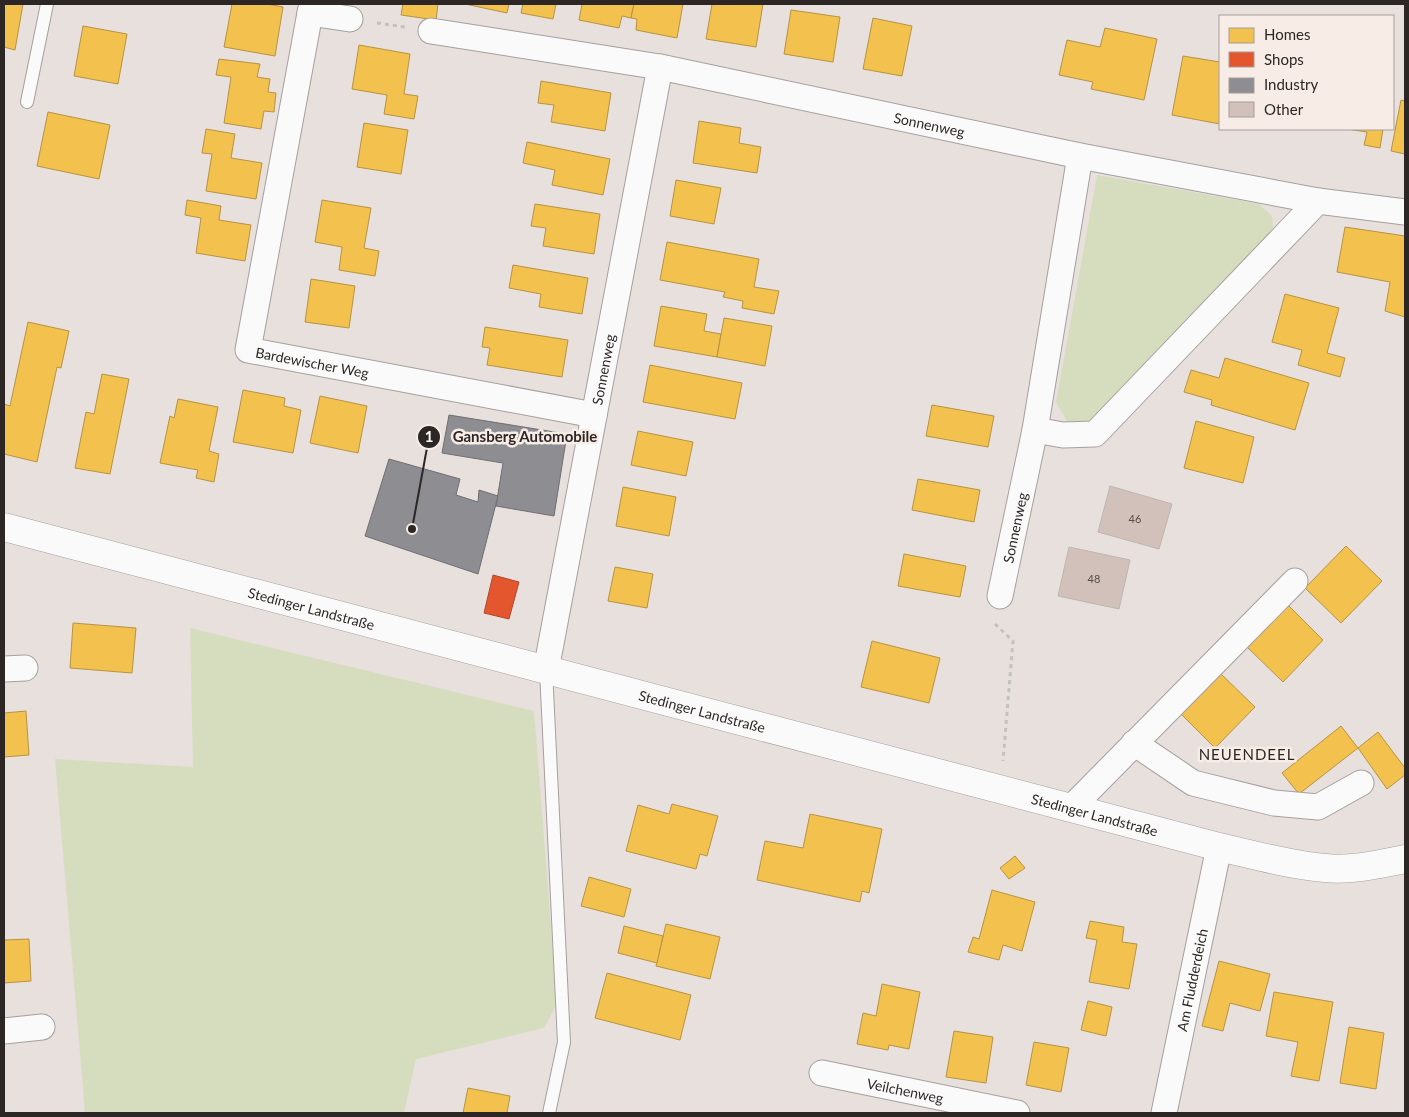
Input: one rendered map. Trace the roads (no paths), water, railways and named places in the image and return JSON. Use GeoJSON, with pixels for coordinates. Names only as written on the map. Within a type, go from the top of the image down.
{"type":"FeatureCollection","features":[{"type":"Feature","properties":{"kind":"main road","name":"Stedinger Landstraße"},"geometry":{"type":"LineString","coordinates":[[4,527],[1219,847],[1271,859],[1326,868],[1370,867],[1405,859]]}},
{"type":"Feature","properties":{"kind":"street","name":"Bardewischer Weg"},"geometry":{"type":"LineString","coordinates":[[350,19],[311,8],[248,350],[594,415]]}},
{"type":"Feature","properties":{"kind":"street","name":"Sonnenweg"},"geometry":{"type":"LineString","coordinates":[[431,31],[660,67],[1080,156],[1318,201],[1405,212]]}},
{"type":"Feature","properties":{"kind":"street","name":"Sonnenweg"},"geometry":{"type":"LineString","coordinates":[[546,670],[660,67]]}},
{"type":"Feature","properties":{"kind":"street","name":"Sonnenweg"},"geometry":{"type":"LineString","coordinates":[[1000,596],[1035,430],[1080,156]]}},
{"type":"Feature","properties":{"kind":"street"},"geometry":{"type":"LineString","coordinates":[[1035,430],[1062,435],[1095,434],[1318,201]]}},
{"type":"Feature","properties":{"kind":"street"},"geometry":{"type":"LineString","coordinates":[[1071,808],[1295,581]]}},
{"type":"Feature","properties":{"kind":"street"},"geometry":{"type":"LineString","coordinates":[[1134,743],[1192,783],[1274,803],[1318,807],[1361,783]]}},
{"type":"Feature","properties":{"kind":"street","name":"Am Fludderdeich"},"geometry":{"type":"LineString","coordinates":[[1164,1113],[1219,847]]}},
{"type":"Feature","properties":{"kind":"street"},"geometry":{"type":"LineString","coordinates":[[4,1031],[42,1028]]}},
{"type":"Feature","properties":{"kind":"street","name":"Veilchenweg"},"geometry":{"type":"LineString","coordinates":[[822,1073],[1017,1113]]}},
{"type":"Feature","properties":{"kind":"lane"},"geometry":{"type":"LineString","coordinates":[[28,102],[47,4]]}},
{"type":"Feature","properties":{"kind":"lane"},"geometry":{"type":"LineString","coordinates":[[546,670],[564,1042],[549,1113]]}},
{"type":"Feature","properties":{"kind":"place","name":"Gansberg Automobile"},"geometry":{"type":"Point","coordinates":[412,529]}},
{"type":"Feature","properties":{"kind":"district","name":"NEUENDEEL"},"geometry":{"type":"Point","coordinates":[1247,754]}}]}
